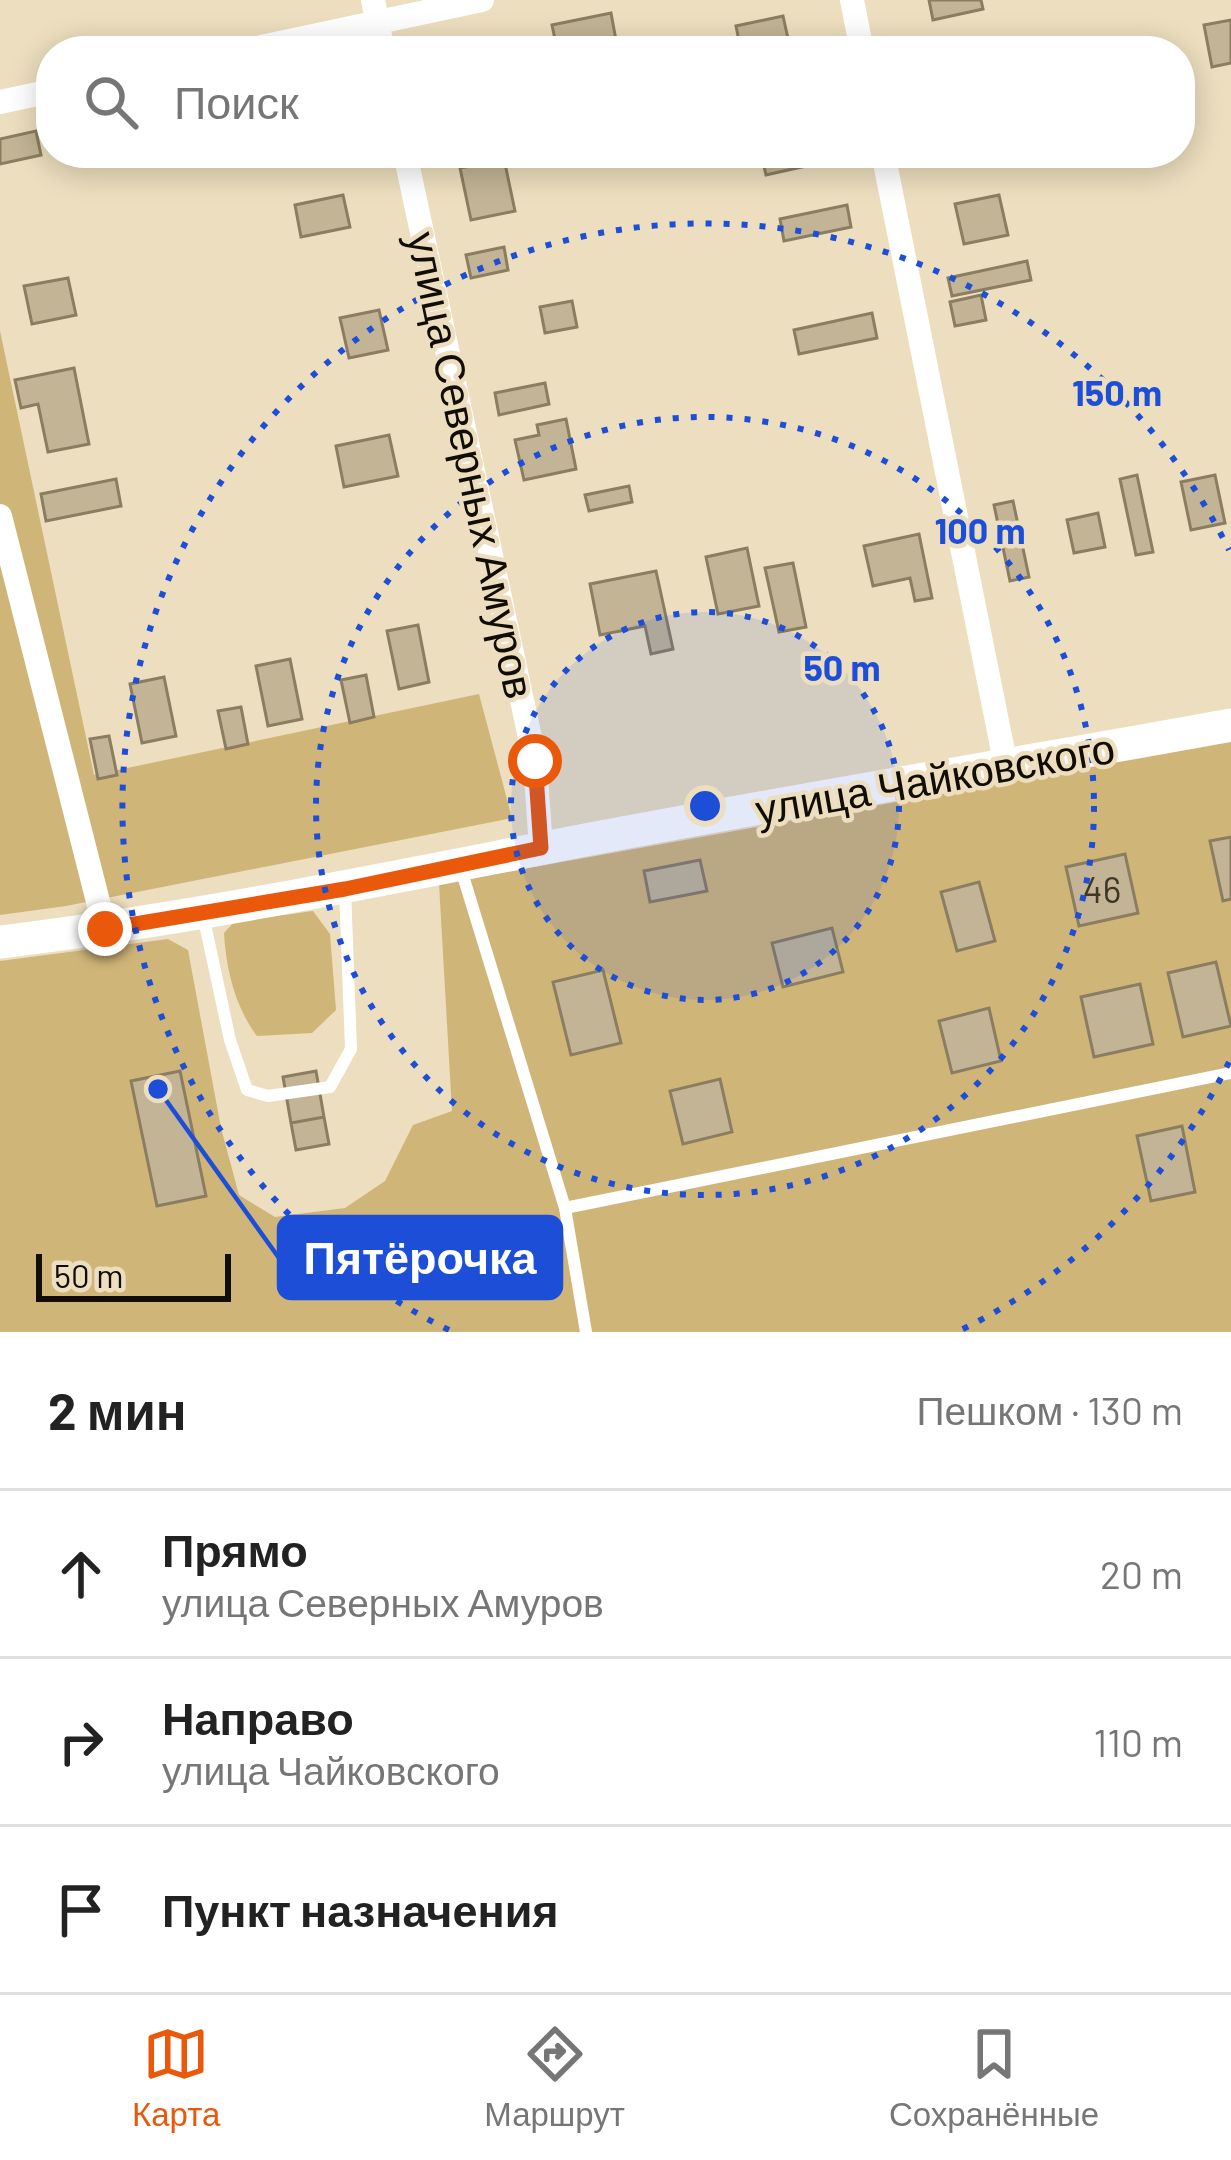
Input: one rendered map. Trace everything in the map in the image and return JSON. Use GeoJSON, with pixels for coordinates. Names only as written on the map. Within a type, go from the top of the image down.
{"type":"FeatureCollection","features":[{"type":"Feature","properties":{"kind":"street"},"geometry":{"type":"LineString","coordinates":[[292,36],[375,11],[482,0]]}},
{"type":"Feature","properties":{"kind":"street"},"geometry":{"type":"LineString","coordinates":[[852,0],[859,36]]}},
{"type":"Feature","properties":{"kind":"street"},"geometry":{"type":"LineString","coordinates":[[0,102],[36,94]]}},
{"type":"Feature","properties":{"kind":"street","name":"улица Северных Амуров"},"geometry":{"type":"LineString","coordinates":[[408,168],[535,761],[541,848]]}},
{"type":"Feature","properties":{"kind":"street"},"geometry":{"type":"LineString","coordinates":[[886,168],[1006,766]]}},
{"type":"Feature","properties":{"kind":"street"},"geometry":{"type":"LineString","coordinates":[[0,516],[105,929]]}},
{"type":"Feature","properties":{"kind":"street","name":"улица Чайковского"},"geometry":{"type":"LineString","coordinates":[[0,942],[345,889],[541,848],[1231,725]]}},
{"type":"Feature","properties":{"kind":"lane"},"geometry":{"type":"LineString","coordinates":[[460,865],[565,1208],[586,1332]]}},
{"type":"Feature","properties":{"kind":"lane"},"geometry":{"type":"LineString","coordinates":[[202,914],[230,1040],[247,1090],[268,1096],[330,1087],[351,1049],[345,889]]}},
{"type":"Feature","properties":{"kind":"lane"},"geometry":{"type":"LineString","coordinates":[[565,1208],[1231,1072]]}},
{"type":"Feature","properties":{"kind":"shaded area"},"geometry":{"type":"Polygon","coordinates":[[[0,331],[94,775],[479,694],[512,818],[0,915],[0,331]]]}},
{"type":"Feature","properties":{"kind":"shaded area"},"geometry":{"type":"Polygon","coordinates":[[[1231,742],[1231,1332],[0,1332],[0,961],[168,939],[188,950],[221,1128],[239,1195],[275,1217],[345,1208],[385,1181],[413,1125],[452,1111],[439,884],[1231,742]]]}},
{"type":"Feature","properties":{"kind":"shaded area"},"geometry":{"type":"Polygon","coordinates":[[[313,911],[330,934],[336,1010],[312,1033],[257,1036],[233,987],[224,933],[234,922],[313,911]]]}},
{"type":"Feature","properties":{"kind":"building"},"geometry":{"type":"Polygon","coordinates":[[[929,0],[981,0],[983,9],[933,20],[929,0]]]}},
{"type":"Feature","properties":{"kind":"building"},"geometry":{"type":"Polygon","coordinates":[[[611,13],[615,36],[554,36],[552,25],[611,13]]]}},
{"type":"Feature","properties":{"kind":"building"},"geometry":{"type":"Polygon","coordinates":[[[783,16],[787,36],[738,36],[736,26],[783,16]]]}},
{"type":"Feature","properties":{"kind":"building"},"geometry":{"type":"Polygon","coordinates":[[[1231,20],[1231,63],[1212,67],[1204,25],[1231,20]]]}},
{"type":"Feature","properties":{"kind":"building"},"geometry":{"type":"Polygon","coordinates":[[[36,131],[36,156],[0,164],[0,139],[36,131]]]}},
{"type":"Feature","properties":{"kind":"building"},"geometry":{"type":"Polygon","coordinates":[[[460,168],[506,168],[515,211],[471,220],[460,168]]]}},
{"type":"Feature","properties":{"kind":"building"},"geometry":{"type":"Polygon","coordinates":[[[764,168],[797,168],[766,175],[764,168]]]}},
{"type":"Feature","properties":{"kind":"building"},"geometry":{"type":"Polygon","coordinates":[[[343,195],[350,227],[301,237],[295,205],[343,195]]]}},
{"type":"Feature","properties":{"kind":"building"},"geometry":{"type":"Polygon","coordinates":[[[999,195],[1008,235],[964,244],[955,204],[999,195]]]}},
{"type":"Feature","properties":{"kind":"building"},"geometry":{"type":"Polygon","coordinates":[[[847,205],[851,227],[784,241],[780,219],[847,205]]]}},
{"type":"Feature","properties":{"kind":"building"},"geometry":{"type":"Polygon","coordinates":[[[504,247],[508,270],[471,278],[466,255],[504,247]]]}},
{"type":"Feature","properties":{"kind":"building"},"geometry":{"type":"Polygon","coordinates":[[[1027,261],[1031,280],[952,296],[948,278],[1027,261]]]}},
{"type":"Feature","properties":{"kind":"building"},"geometry":{"type":"Polygon","coordinates":[[[68,278],[76,315],[32,324],[24,286],[68,278]]]}},
{"type":"Feature","properties":{"kind":"building"},"geometry":{"type":"Polygon","coordinates":[[[981,295],[986,320],[955,326],[950,302],[981,295]]]}},
{"type":"Feature","properties":{"kind":"building"},"geometry":{"type":"Polygon","coordinates":[[[572,301],[577,327],[545,333],[540,307],[572,301]]]}},
{"type":"Feature","properties":{"kind":"building"},"geometry":{"type":"Polygon","coordinates":[[[379,310],[388,350],[349,358],[340,318],[379,310]]]}},
{"type":"Feature","properties":{"kind":"building"},"geometry":{"type":"Polygon","coordinates":[[[872,313],[877,338],[799,354],[794,330],[872,313]]]}},
{"type":"Feature","properties":{"kind":"building"},"geometry":{"type":"Polygon","coordinates":[[[74,368],[89,444],[48,452],[38,404],[21,408],[15,380],[74,368]]]}},
{"type":"Feature","properties":{"kind":"building"},"geometry":{"type":"Polygon","coordinates":[[[545,383],[549,404],[499,415],[495,393],[545,383]]]}},
{"type":"Feature","properties":{"kind":"building"},"geometry":{"type":"Polygon","coordinates":[[[566,419],[576,469],[524,480],[515,440],[539,435],[537,425],[566,419]]]}},
{"type":"Feature","properties":{"kind":"building"},"geometry":{"type":"Polygon","coordinates":[[[389,435],[398,476],[344,487],[336,446],[389,435]]]}},
{"type":"Feature","properties":{"kind":"building"},"geometry":{"type":"Polygon","coordinates":[[[1137,475],[1153,552],[1136,555],[1120,479],[1137,475]]]}},
{"type":"Feature","properties":{"kind":"building"},"geometry":{"type":"Polygon","coordinates":[[[1215,475],[1225,523],[1191,530],[1181,482],[1215,475]]]}},
{"type":"Feature","properties":{"kind":"building"},"geometry":{"type":"Polygon","coordinates":[[[116,479],[121,506],[46,521],[41,494],[116,479]]]}},
{"type":"Feature","properties":{"kind":"building"},"geometry":{"type":"Polygon","coordinates":[[[629,486],[632,502],[589,511],[585,495],[629,486]]]}},
{"type":"Feature","properties":{"kind":"building"},"geometry":{"type":"Polygon","coordinates":[[[1013,501],[1029,577],[1010,581],[994,505],[1013,501]]]}},
{"type":"Feature","properties":{"kind":"building"},"geometry":{"type":"Polygon","coordinates":[[[1098,513],[1105,547],[1074,553],[1067,520],[1098,513]]]}},
{"type":"Feature","properties":{"kind":"building"},"geometry":{"type":"Polygon","coordinates":[[[919,534],[932,598],[915,601],[910,578],[873,586],[864,546],[919,534]]]}},
{"type":"Feature","properties":{"kind":"building"},"geometry":{"type":"Polygon","coordinates":[[[747,548],[759,606],[718,614],[706,557],[747,548]]]}},
{"type":"Feature","properties":{"kind":"building"},"geometry":{"type":"Polygon","coordinates":[[[793,563],[806,627],[779,632],[765,568],[793,563]]]}},
{"type":"Feature","properties":{"kind":"building"},"geometry":{"type":"Polygon","coordinates":[[[656,571],[673,649],[651,654],[645,626],[600,635],[590,584],[656,571]]]}},
{"type":"Feature","properties":{"kind":"building"},"geometry":{"type":"Polygon","coordinates":[[[418,625],[429,682],[399,689],[387,631],[418,625]]]}},
{"type":"Feature","properties":{"kind":"building"},"geometry":{"type":"Polygon","coordinates":[[[290,659],[302,719],[268,726],[256,666],[290,659]]]}},
{"type":"Feature","properties":{"kind":"building"},"geometry":{"type":"Polygon","coordinates":[[[366,675],[374,717],[350,723],[341,680],[366,675]]]}},
{"type":"Feature","properties":{"kind":"building"},"geometry":{"type":"Polygon","coordinates":[[[164,677],[176,736],[142,743],[130,684],[164,677]]]}},
{"type":"Feature","properties":{"kind":"building"},"geometry":{"type":"Polygon","coordinates":[[[241,707],[248,744],[226,749],[218,711],[241,707]]]}},
{"type":"Feature","properties":{"kind":"building"},"geometry":{"type":"Polygon","coordinates":[[[109,736],[117,775],[98,779],[90,739],[109,736]]]}},
{"type":"Feature","properties":{"kind":"building"},"geometry":{"type":"Polygon","coordinates":[[[1231,837],[1231,899],[1223,901],[1210,841],[1231,837]]]}},
{"type":"Feature","properties":{"kind":"building"},"geometry":{"type":"Polygon","coordinates":[[[1125,854],[1138,913],[1079,926],[1066,867],[1125,854]]]}},
{"type":"Feature","properties":{"kind":"building"},"geometry":{"type":"Polygon","coordinates":[[[700,860],[707,891],[650,902],[644,871],[700,860]]]}},
{"type":"Feature","properties":{"kind":"building"},"geometry":{"type":"Polygon","coordinates":[[[979,882],[995,941],[957,951],[941,892],[979,882]]]}},
{"type":"Feature","properties":{"kind":"building"},"geometry":{"type":"Polygon","coordinates":[[[832,928],[843,972],[783,987],[772,943],[832,928]]]}},
{"type":"Feature","properties":{"kind":"building"},"geometry":{"type":"Polygon","coordinates":[[[1216,962],[1231,1026],[1183,1037],[1168,973],[1216,962]]]}},
{"type":"Feature","properties":{"kind":"building"},"geometry":{"type":"Polygon","coordinates":[[[603,970],[621,1043],[571,1055],[553,982],[603,970]]]}},
{"type":"Feature","properties":{"kind":"building"},"geometry":{"type":"Polygon","coordinates":[[[1140,984],[1153,1044],[1094,1057],[1081,997],[1140,984]]]}},
{"type":"Feature","properties":{"kind":"building"},"geometry":{"type":"Polygon","coordinates":[[[989,1008],[1001,1061],[952,1073],[939,1021],[989,1008]]]}},
{"type":"Feature","properties":{"kind":"building"},"geometry":{"type":"Polygon","coordinates":[[[180,1071],[206,1196],[157,1206],[131,1081],[180,1071]]]}},
{"type":"Feature","properties":{"kind":"building"},"geometry":{"type":"Polygon","coordinates":[[[316,1071],[324,1117],[291,1123],[283,1077],[316,1071]]]}},
{"type":"Feature","properties":{"kind":"building"},"geometry":{"type":"Polygon","coordinates":[[[720,1079],[732,1132],[683,1144],[670,1091],[720,1079]]]}},
{"type":"Feature","properties":{"kind":"building"},"geometry":{"type":"Polygon","coordinates":[[[324,1117],[329,1144],[296,1150],[291,1123],[324,1117]]]}},
{"type":"Feature","properties":{"kind":"building"},"geometry":{"type":"Polygon","coordinates":[[[1182,1126],[1195,1192],[1151,1201],[1137,1136],[1182,1126]]]}},
{"type":"Feature","properties":{"kind":"place","name":"Пятёрочка"},"geometry":{"type":"Point","coordinates":[158,1089]}},
{"type":"Feature","properties":{"kind":"route"},"geometry":{"type":"LineString","coordinates":[[105,929],[345,889],[541,848],[535,761]]}}]}
